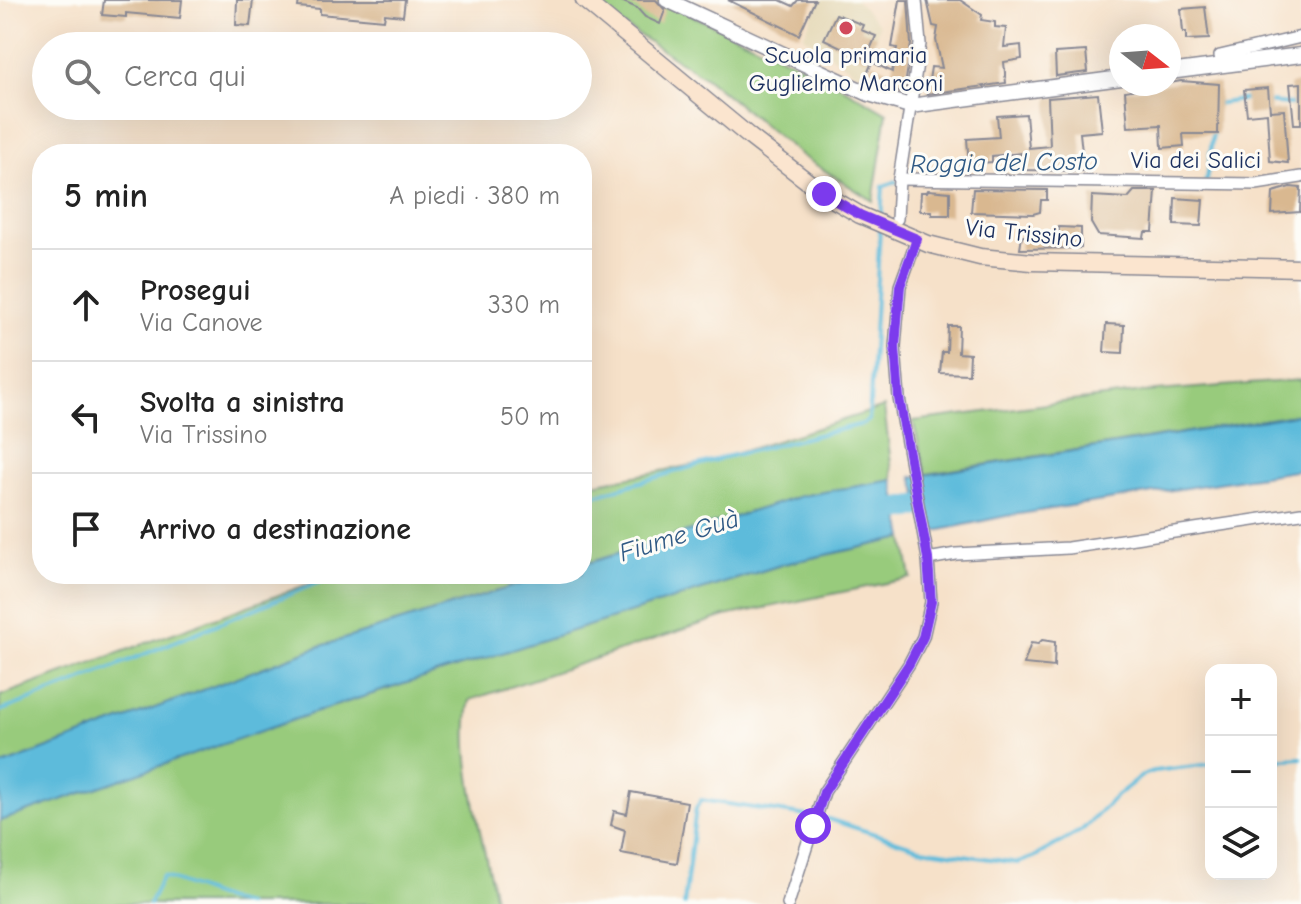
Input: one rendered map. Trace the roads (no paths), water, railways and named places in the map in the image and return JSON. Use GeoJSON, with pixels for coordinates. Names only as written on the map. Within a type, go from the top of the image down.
{"type":"FeatureCollection","features":[{"type":"Feature","properties":{"kind":"main road","name":"Via Trissino"},"geometry":{"type":"LineString","coordinates":[[584,0],[824,194],[860,215],[917,239],[980,257],[1032,262],[1301,268]]}},
{"type":"Feature","properties":{"kind":"street"},"geometry":{"type":"LineString","coordinates":[[667,0],[691,6],[869,94],[910,106],[1109,80]]}},
{"type":"Feature","properties":{"kind":"street"},"geometry":{"type":"LineString","coordinates":[[897,219],[899,179],[920,44],[916,0]]}},
{"type":"Feature","properties":{"kind":"street"},"geometry":{"type":"LineString","coordinates":[[1223,65],[1220,56],[1301,37]]}},
{"type":"Feature","properties":{"kind":"street"},"geometry":{"type":"LineString","coordinates":[[1181,70],[1301,55]]}},
{"type":"Feature","properties":{"kind":"street","name":"Via dei Salici"},"geometry":{"type":"LineString","coordinates":[[899,179],[1256,184],[1301,177]]}},
{"type":"Feature","properties":{"kind":"street"},"geometry":{"type":"LineString","coordinates":[[788,904],[824,792],[909,664],[923,637],[931,602],[928,559],[899,398],[895,347],[900,286],[917,239]]}},
{"type":"Feature","properties":{"kind":"street"},"geometry":{"type":"LineString","coordinates":[[928,559],[956,554],[1068,548],[1301,513]]}},
{"type":"Feature","properties":{"kind":"water"},"geometry":{"type":"Polygon","coordinates":[[[1301,414],[1301,470],[1006,516],[931,532],[912,477],[1301,414]]]}},
{"type":"Feature","properties":{"kind":"water"},"geometry":{"type":"Polygon","coordinates":[[[893,480],[904,538],[784,564],[331,707],[0,821],[0,766],[318,647],[521,584],[592,584],[592,562],[801,496],[893,480]]]}},
{"type":"Feature","properties":{"kind":"waterway","name":"Roggia del Costo"},"geometry":{"type":"LineString","coordinates":[[1216,104],[1247,99]]}},
{"type":"Feature","properties":{"kind":"waterway","name":"Roggia del Costo"},"geometry":{"type":"LineString","coordinates":[[1268,102],[1301,105]]}},
{"type":"Feature","properties":{"kind":"waterway","name":"Roggia del Costo"},"geometry":{"type":"LineString","coordinates":[[1205,180],[1213,131]]}},
{"type":"Feature","properties":{"kind":"waterway","name":"Roggia del Costo"},"geometry":{"type":"LineString","coordinates":[[881,219],[883,186],[896,182]]}},
{"type":"Feature","properties":{"kind":"waterway","name":"Roggia del Costo"},"geometry":{"type":"LineString","coordinates":[[592,496],[869,420],[880,228]]}},
{"type":"Feature","properties":{"kind":"waterway","name":"Fiume Guà"},"geometry":{"type":"LineString","coordinates":[[871,514],[943,501]]}},
{"type":"Feature","properties":{"kind":"waterway","name":"Roggia del Costo"},"geometry":{"type":"LineString","coordinates":[[0,711],[315,584]]}},
{"type":"Feature","properties":{"kind":"waterway"},"geometry":{"type":"LineString","coordinates":[[1277,760],[1301,758]]}},
{"type":"Feature","properties":{"kind":"waterway"},"geometry":{"type":"LineString","coordinates":[[684,904],[696,808],[701,800],[828,819],[922,849],[1018,863],[1082,830],[1116,796],[1143,775],[1205,765]]}},
{"type":"Feature","properties":{"kind":"waterway"},"geometry":{"type":"LineString","coordinates":[[149,904],[163,876],[246,904]]}},
{"type":"Feature","properties":{"kind":"place","name":"Scuola primaria Guglielmo Marconi"},"geometry":{"type":"Point","coordinates":[846,28]}}]}
